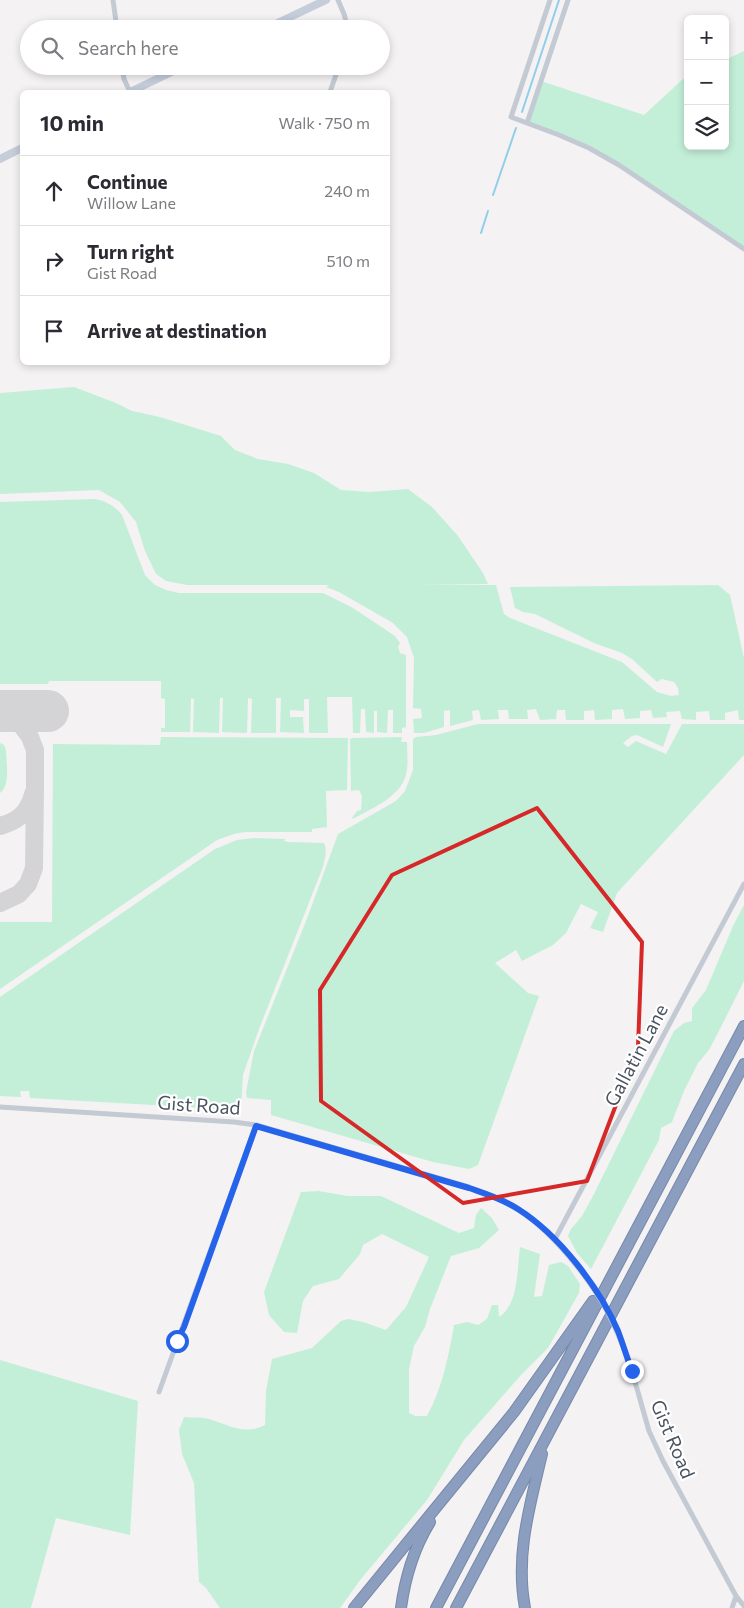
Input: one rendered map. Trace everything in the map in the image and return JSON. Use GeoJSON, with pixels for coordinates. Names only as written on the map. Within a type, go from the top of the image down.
{"type":"FeatureCollection","features":[{"type":"Feature","properties":{"kind":"highway"},"geometry":{"type":"LineString","coordinates":[[436,1608],[744,1026]]}},
{"type":"Feature","properties":{"kind":"highway"},"geometry":{"type":"LineString","coordinates":[[456,1608],[744,1064]]}},
{"type":"Feature","properties":{"kind":"highway"},"geometry":{"type":"LineString","coordinates":[[354,1608],[528,1394],[613,1274]]}},
{"type":"Feature","properties":{"kind":"highway"},"geometry":{"type":"LineString","coordinates":[[524,1608],[521,1570],[525,1524],[546,1440]]}},
{"type":"Feature","properties":{"kind":"highway"},"geometry":{"type":"LineString","coordinates":[[401,1608],[413,1557],[426,1528],[443,1500]]}},
{"type":"Feature","properties":{"kind":"main road"},"geometry":{"type":"LineString","coordinates":[[284,20],[326,0]]}},
{"type":"Feature","properties":{"kind":"main road"},"geometry":{"type":"LineString","coordinates":[[134,90],[165,75]]}},
{"type":"Feature","properties":{"kind":"main road"},"geometry":{"type":"LineString","coordinates":[[0,159],[20,149]]}},
{"type":"Feature","properties":{"kind":"street"},"geometry":{"type":"LineString","coordinates":[[113,0],[116,20]]}},
{"type":"Feature","properties":{"kind":"street"},"geometry":{"type":"LineString","coordinates":[[338,0],[346,20]]}},
{"type":"Feature","properties":{"kind":"street"},"geometry":{"type":"LineString","coordinates":[[550,0],[511,117],[589,148],[619,165],[744,249]]}},
{"type":"Feature","properties":{"kind":"street"},"geometry":{"type":"LineString","coordinates":[[527,123],[568,0]]}},
{"type":"Feature","properties":{"kind":"street"},"geometry":{"type":"LineString","coordinates":[[123,75],[129,90]]}},
{"type":"Feature","properties":{"kind":"street"},"geometry":{"type":"LineString","coordinates":[[331,90],[336,75]]}},
{"type":"Feature","properties":{"kind":"street","name":"Gallatin Lane"},"geometry":{"type":"LineString","coordinates":[[555,1239],[744,884]]}},
{"type":"Feature","properties":{"kind":"street","name":"Gist Road"},"geometry":{"type":"LineString","coordinates":[[0,1107],[234,1122],[256,1126],[469,1188],[500,1199],[518,1209],[555,1239],[603,1301],[618,1332],[632,1371],[649,1431],[663,1461],[736,1596],[744,1606]]}},
{"type":"Feature","properties":{"kind":"street"},"geometry":{"type":"LineString","coordinates":[[159,1392],[256,1126]]}},
{"type":"Feature","properties":{"kind":"street"},"geometry":{"type":"LineString","coordinates":[[732,1608],[736,1596]]}},
{"type":"Feature","properties":{"kind":"highlighted area"},"geometry":{"type":"Polygon","coordinates":[[[537,808],[642,942],[638,1047],[587,1181],[463,1203],[321,1101],[320,990],[392,875],[537,808]]]}},
{"type":"Feature","properties":{"kind":"green space"},"geometry":{"type":"Polygon","coordinates":[[[744,51],[744,249],[589,148],[527,123],[541,81],[644,115],[684,79],[684,150],[729,150],[729,58],[744,51]]]}},
{"type":"Feature","properties":{"kind":"green space"},"geometry":{"type":"Polygon","coordinates":[[[74,387],[132,411],[160,417],[221,436],[235,450],[258,459],[288,464],[314,473],[341,490],[370,492],[408,489],[432,507],[458,536],[483,573],[488,584],[421,585],[496,585],[504,614],[510,618],[622,662],[657,692],[671,696],[679,695],[678,688],[674,682],[662,679],[657,682],[632,659],[622,653],[594,643],[535,614],[523,612],[515,608],[510,587],[718,585],[730,595],[744,658],[744,720],[739,720],[738,710],[725,713],[725,720],[710,720],[709,711],[696,712],[696,720],[682,719],[680,711],[666,712],[667,717],[653,718],[651,710],[640,711],[640,718],[625,719],[623,709],[612,710],[612,719],[595,720],[594,710],[584,711],[584,720],[566,720],[565,710],[557,710],[556,719],[540,720],[536,709],[527,710],[528,719],[509,719],[508,710],[498,710],[499,719],[481,720],[479,710],[472,711],[473,720],[450,726],[450,710],[444,711],[444,727],[424,733],[414,733],[413,719],[422,718],[421,709],[413,708],[414,658],[407,637],[393,623],[339,592],[326,587],[329,585],[187,585],[166,581],[156,574],[145,551],[136,522],[120,502],[99,490],[0,494],[0,393],[74,387]]]}},
{"type":"Feature","properties":{"kind":"green space"},"geometry":{"type":"Polygon","coordinates":[[[95,499],[110,504],[122,515],[145,575],[155,585],[179,593],[323,593],[353,608],[395,636],[400,643],[398,647],[400,653],[406,655],[406,727],[402,728],[402,733],[393,733],[393,710],[388,710],[387,733],[377,732],[377,711],[374,711],[374,733],[366,732],[365,709],[361,709],[360,733],[353,733],[352,697],[327,697],[328,733],[309,733],[309,699],[304,699],[304,711],[290,710],[290,717],[303,717],[304,733],[280,732],[281,698],[276,698],[276,733],[251,733],[252,699],[248,698],[247,733],[222,732],[223,698],[220,698],[219,733],[193,732],[194,699],[191,698],[190,732],[161,732],[161,728],[165,728],[165,699],[161,698],[161,681],[49,681],[48,684],[0,684],[0,502],[95,499]]]}},
{"type":"Feature","properties":{"kind":"green space"},"geometry":{"type":"Polygon","coordinates":[[[478,724],[671,724],[663,747],[637,735],[632,736],[623,743],[628,747],[636,741],[666,754],[682,724],[744,724],[744,755],[617,893],[603,932],[590,928],[598,912],[581,904],[566,933],[553,945],[522,961],[516,950],[495,963],[528,993],[539,996],[478,1165],[469,1169],[433,1162],[271,1115],[271,1100],[247,1098],[246,1092],[254,1051],[308,916],[338,834],[396,801],[405,791],[413,770],[413,739],[478,724]]]}},
{"type":"Feature","properties":{"kind":"green space"},"geometry":{"type":"Polygon","coordinates":[[[161,737],[348,738],[347,790],[326,791],[327,827],[312,829],[312,832],[245,832],[217,840],[0,989],[0,922],[52,922],[53,744],[160,745],[161,737]]]}},
{"type":"Feature","properties":{"kind":"green space"},"geometry":{"type":"Polygon","coordinates":[[[402,737],[401,742],[407,742],[408,760],[405,778],[401,785],[390,798],[353,819],[357,811],[361,810],[362,796],[359,790],[351,791],[350,739],[402,737]]]}},
{"type":"Feature","properties":{"kind":"green space"},"geometry":{"type":"Polygon","coordinates":[[[0,743],[4,745],[6,750],[7,779],[6,785],[0,793],[0,743]]]}},
{"type":"Feature","properties":{"kind":"green space"},"geometry":{"type":"Polygon","coordinates":[[[254,838],[324,843],[326,852],[323,867],[259,1029],[243,1075],[241,1110],[30,1098],[29,1091],[20,1091],[21,1097],[0,1096],[0,997],[215,849],[237,840],[254,838]]]}},
{"type":"Feature","properties":{"kind":"green space"},"geometry":{"type":"Polygon","coordinates":[[[744,905],[744,981],[709,1050],[698,1063],[684,1091],[672,1122],[661,1128],[659,1140],[591,1269],[577,1253],[568,1236],[594,1194],[674,1031],[684,1023],[692,1021],[692,1008],[706,990],[744,905]]]}},
{"type":"Feature","properties":{"kind":"green space"},"geometry":{"type":"Polygon","coordinates":[[[319,1191],[347,1196],[381,1196],[459,1233],[474,1228],[476,1215],[481,1208],[492,1218],[499,1230],[479,1248],[451,1256],[425,1327],[414,1346],[409,1369],[409,1413],[415,1416],[427,1416],[437,1395],[450,1348],[454,1325],[467,1322],[478,1325],[487,1319],[492,1305],[498,1305],[499,1317],[506,1311],[514,1295],[520,1247],[540,1254],[534,1297],[542,1296],[549,1265],[561,1262],[568,1266],[580,1284],[579,1293],[548,1348],[521,1375],[464,1440],[427,1500],[361,1579],[340,1608],[220,1608],[206,1588],[199,1582],[194,1483],[182,1454],[179,1430],[184,1417],[204,1418],[234,1428],[249,1430],[265,1425],[266,1391],[272,1359],[312,1348],[341,1321],[348,1319],[386,1330],[406,1307],[429,1257],[382,1234],[363,1245],[360,1254],[339,1279],[313,1286],[303,1301],[297,1333],[284,1332],[269,1315],[264,1292],[301,1192],[319,1191]]]}},
{"type":"Feature","properties":{"kind":"green space"},"geometry":{"type":"Polygon","coordinates":[[[0,1360],[138,1401],[130,1535],[56,1518],[31,1608],[0,1608],[0,1360]]]}},
{"type":"Feature","properties":{"kind":"waterway"},"geometry":{"type":"LineString","coordinates":[[522,112],[559,0]]}},
{"type":"Feature","properties":{"kind":"waterway"},"geometry":{"type":"LineString","coordinates":[[493,195],[516,128]]}},
{"type":"Feature","properties":{"kind":"waterway"},"geometry":{"type":"LineString","coordinates":[[481,233],[488,211]]}},
{"type":"Feature","properties":{"kind":"taxiway"},"geometry":{"type":"LineString","coordinates":[[0,713],[19,722],[30,737],[35,750],[34,868],[28,884],[19,894],[0,903]]}},
{"type":"Feature","properties":{"kind":"taxiway"},"geometry":{"type":"LineString","coordinates":[[0,826],[17,819],[25,811],[33,794]]}},
{"type":"Feature","properties":{"kind":"runway"},"geometry":{"type":"LineString","coordinates":[[0,711],[48,711]]}},
{"type":"Feature","properties":{"kind":"route"},"geometry":{"type":"LineString","coordinates":[[177,1341],[184,1327],[256,1126],[469,1188],[500,1199],[518,1209],[555,1239],[589,1281],[603,1301],[618,1332],[632,1371]]}}]}
